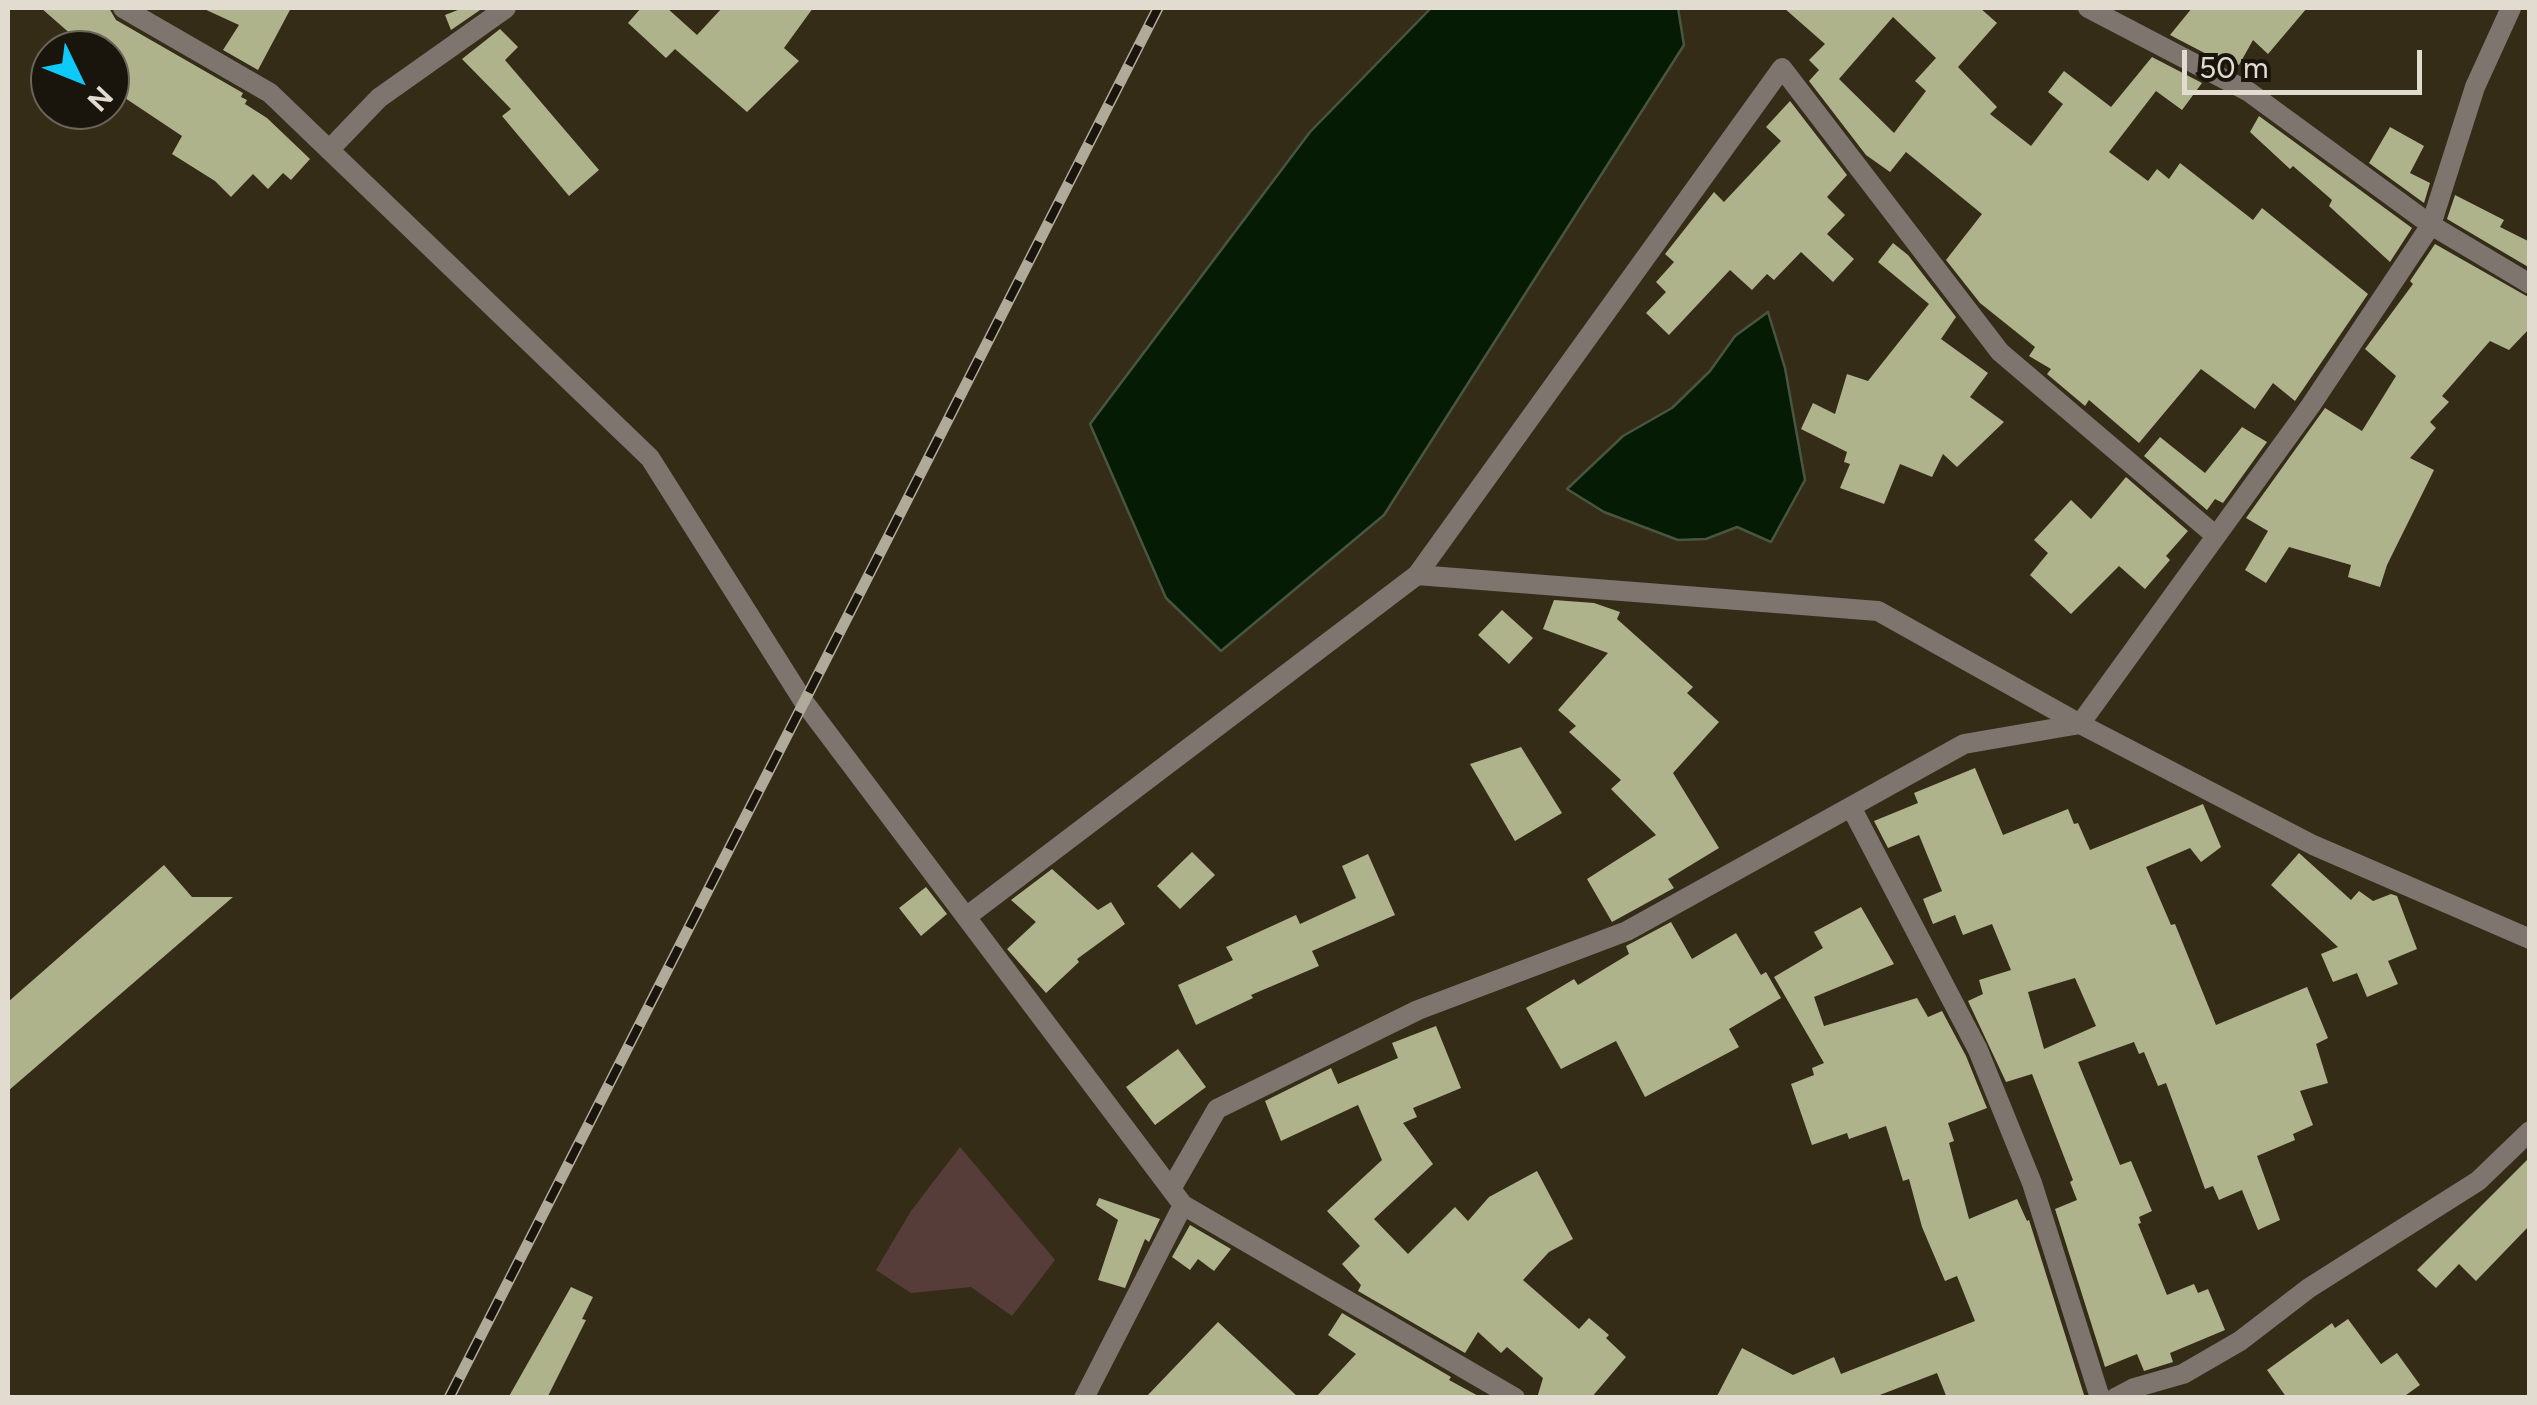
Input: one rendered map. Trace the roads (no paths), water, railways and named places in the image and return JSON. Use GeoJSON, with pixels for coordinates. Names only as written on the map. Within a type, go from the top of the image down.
{"type":"FeatureCollection","features":[{"type":"Feature","properties":{"kind":"street"},"geometry":{"type":"LineString","coordinates":[[123,8],[270,93],[650,458],[804,702],[1177,1197],[1515,1398]]}},
{"type":"Feature","properties":{"kind":"street"},"geometry":{"type":"LineString","coordinates":[[329,150],[379,98],[506,8]]}},
{"type":"Feature","properties":{"kind":"street"},"geometry":{"type":"LineString","coordinates":[[2088,8],[2249,92],[2431,225],[2530,284]]}},
{"type":"Feature","properties":{"kind":"street"},"geometry":{"type":"LineString","coordinates":[[1084,1398],[1217,1109],[1418,1010],[1627,931],[1964,744],[2080,724],[2311,405],[2431,225],[2475,87],[2510,8]]}},
{"type":"Feature","properties":{"kind":"street"},"geometry":{"type":"LineString","coordinates":[[966,916],[1417,575],[1782,68],[2000,352],[2216,536]]}},
{"type":"Feature","properties":{"kind":"street"},"geometry":{"type":"LineString","coordinates":[[1417,575],[1878,610],[2080,724],[2313,844],[2530,939]]}},
{"type":"Feature","properties":{"kind":"street"},"geometry":{"type":"LineString","coordinates":[[1850,807],[1978,1050],[2032,1183],[2100,1398]]}},
{"type":"Feature","properties":{"kind":"street"},"geometry":{"type":"LineString","coordinates":[[2115,1398],[2134,1388],[2184,1374],[2240,1341],[2309,1288],[2478,1181],[2530,1132]]}},
{"type":"Feature","properties":{"kind":"railway"},"geometry":{"type":"LineString","coordinates":[[449,1398],[1158,8]]}}]}
